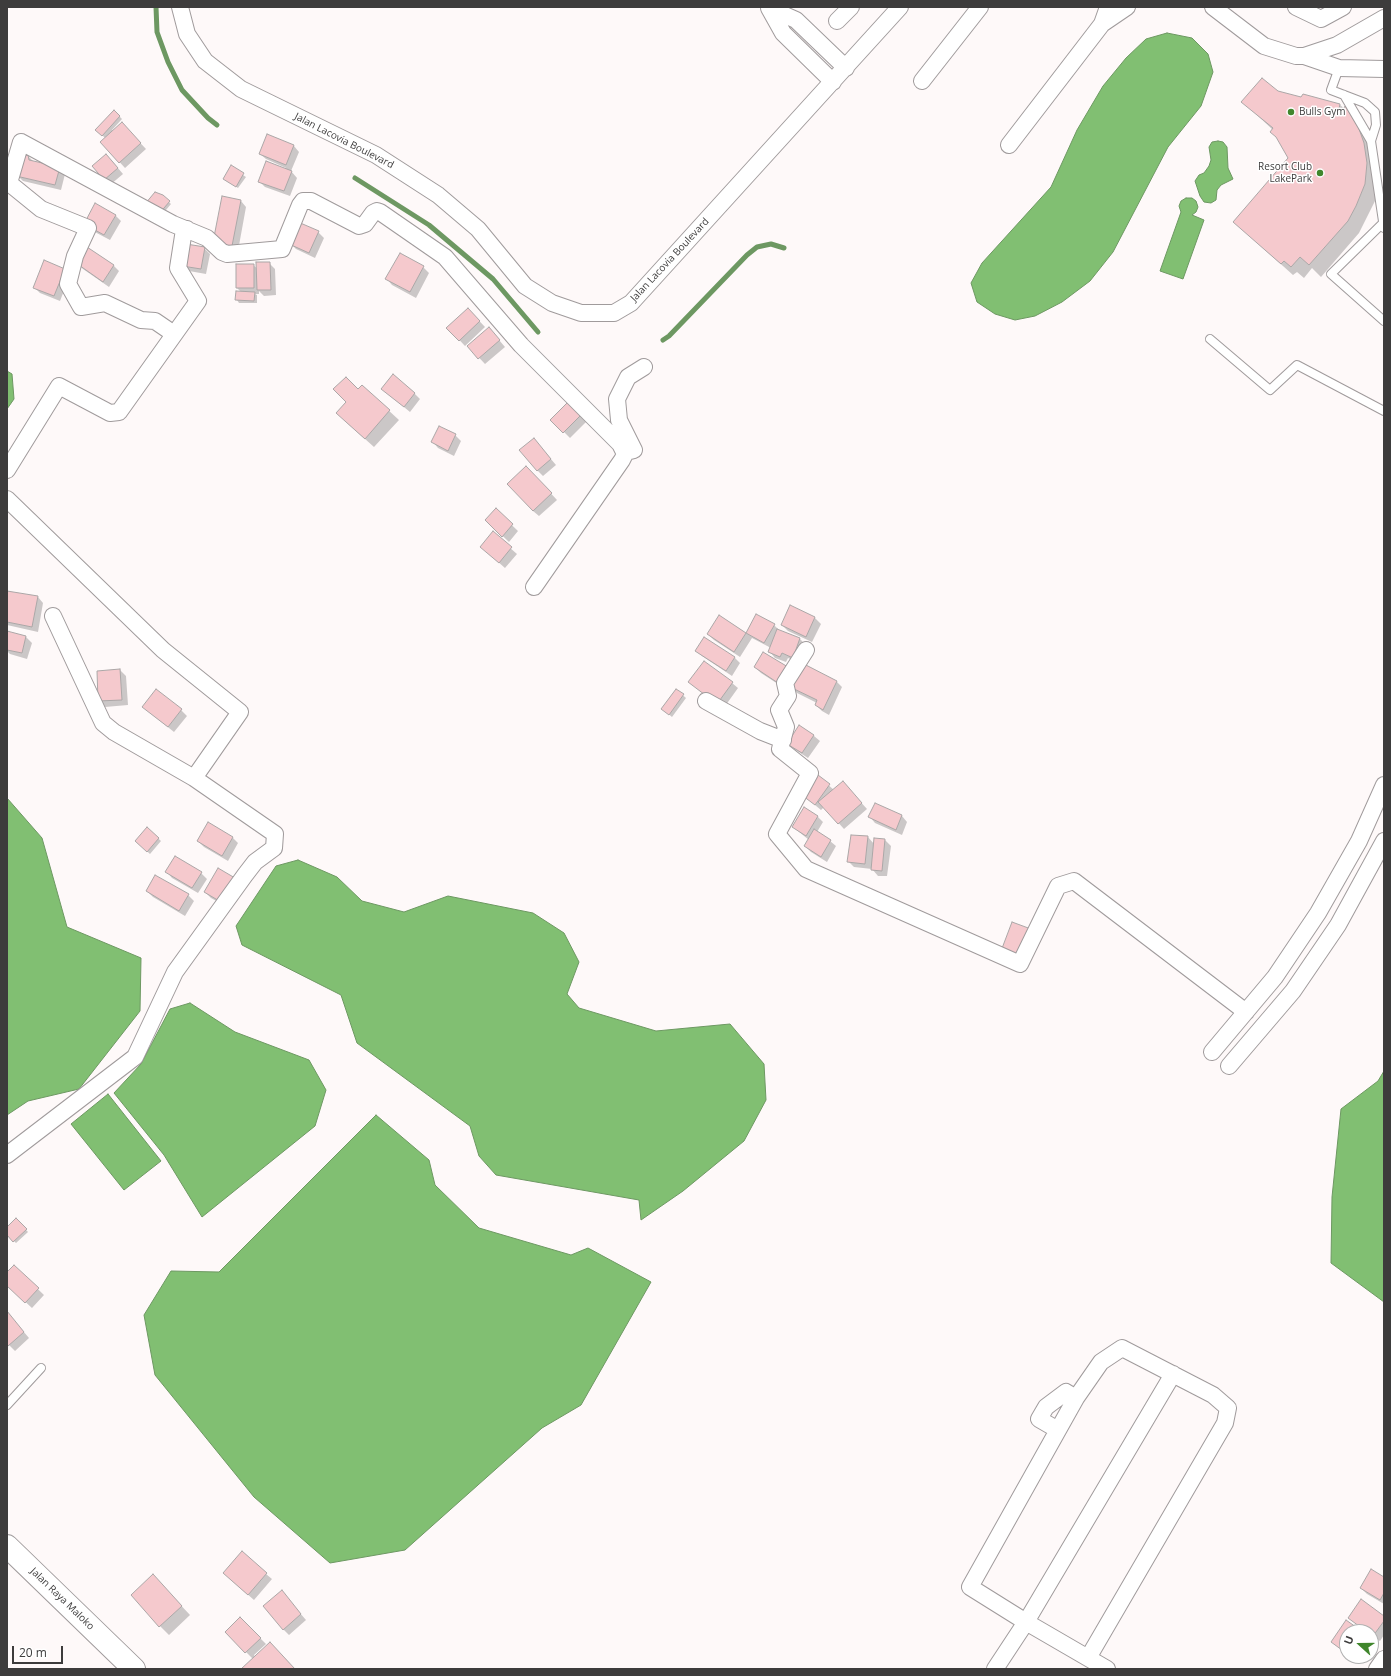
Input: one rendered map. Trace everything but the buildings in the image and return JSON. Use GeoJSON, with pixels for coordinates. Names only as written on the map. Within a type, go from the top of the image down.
{"type":"FeatureCollection","features":[{"type":"Feature","properties":{"kind":"street","name":"Jalan Lacovia Boulevard"},"geometry":{"type":"LineString","coordinates":[[180,7],[187,34],[205,61],[241,89],[376,155],[438,195],[478,229],[526,286],[552,303],[581,313],[614,313],[631,303],[900,7]]}},
{"type":"Feature","properties":{"kind":"street"},"geometry":{"type":"LineString","coordinates":[[769,7],[783,33],[833,82]]}},
{"type":"Feature","properties":{"kind":"street"},"geometry":{"type":"LineString","coordinates":[[769,7],[796,20],[846,68]]}},
{"type":"Feature","properties":{"kind":"street"},"geometry":{"type":"LineString","coordinates":[[837,21],[851,7]]}},
{"type":"Feature","properties":{"kind":"street"},"geometry":{"type":"LineString","coordinates":[[922,81],[980,7]]}},
{"type":"Feature","properties":{"kind":"street"},"geometry":{"type":"LineString","coordinates":[[1009,146],[1102,24],[1108,7]]}},
{"type":"Feature","properties":{"kind":"street"},"geometry":{"type":"LineString","coordinates":[[1102,24],[1127,7]]}},
{"type":"Feature","properties":{"kind":"street"},"geometry":{"type":"LineString","coordinates":[[1213,7],[1264,46],[1296,56],[1304,56],[1337,45],[1384,18]]}},
{"type":"Feature","properties":{"kind":"street"},"geometry":{"type":"LineString","coordinates":[[1296,7],[1321,19],[1343,7]]}},
{"type":"Feature","properties":{"kind":"street"},"geometry":{"type":"LineString","coordinates":[[1304,56],[1339,68],[1384,69]]}},
{"type":"Feature","properties":{"kind":"street"},"geometry":{"type":"LineString","coordinates":[[174,334],[155,321],[141,320],[105,303],[81,307],[68,284],[74,256],[88,228],[41,209],[9,183],[21,142],[173,224],[207,238],[222,252],[227,254],[280,250],[284,247],[300,205],[303,201],[311,202],[359,226],[364,224],[373,213],[378,211],[380,212],[445,258],[521,345],[620,444],[625,454]]}},
{"type":"Feature","properties":{"kind":"street"},"geometry":{"type":"LineString","coordinates":[[7,470],[59,386],[110,413],[119,412],[198,301],[178,268],[183,236],[186,229]]}},
{"type":"Feature","properties":{"kind":"street"},"geometry":{"type":"LineString","coordinates":[[534,587],[625,454],[634,450],[619,420],[617,399],[628,377],[644,367]]}},
{"type":"Feature","properties":{"kind":"street"},"geometry":{"type":"LineString","coordinates":[[7,499],[163,650],[240,712],[194,778]]}},
{"type":"Feature","properties":{"kind":"street"},"geometry":{"type":"LineString","coordinates":[[7,1155],[134,1057],[175,972],[244,875],[255,862],[274,848],[276,834],[194,778],[114,732],[103,723],[54,616]]}},
{"type":"Feature","properties":{"kind":"street"},"geometry":{"type":"LineString","coordinates":[[806,650],[785,683],[788,696],[779,710],[786,727],[780,749],[810,773],[777,834],[806,868],[1020,964],[1058,886],[1074,881],[1246,1012]]}},
{"type":"Feature","properties":{"kind":"street"},"geometry":{"type":"LineString","coordinates":[[706,701],[760,731],[783,740]]}},
{"type":"Feature","properties":{"kind":"street"},"geometry":{"type":"LineString","coordinates":[[1212,1052],[1275,977],[1318,913],[1359,840],[1384,785]]}},
{"type":"Feature","properties":{"kind":"street"},"geometry":{"type":"LineString","coordinates":[[1229,1066],[1293,991],[1338,925],[1384,841]]}},
{"type":"Feature","properties":{"kind":"street"},"geometry":{"type":"LineString","coordinates":[[1088,1658],[1225,1423],[1228,1408],[1213,1395],[1122,1348],[1100,1362],[1076,1398],[970,1587],[1106,1669]]}},
{"type":"Feature","properties":{"kind":"street"},"geometry":{"type":"LineString","coordinates":[[995,1669],[1026,1622],[1173,1374]]}},
{"type":"Feature","properties":{"kind":"street"},"geometry":{"type":"LineString","coordinates":[[1058,1430],[1039,1419],[1046,1407],[1066,1392],[1076,1398]]}},
{"type":"Feature","properties":{"kind":"street","name":"Jalan Raya Maloko"},"geometry":{"type":"LineString","coordinates":[[7,1546],[134,1669]]}},
{"type":"Feature","properties":{"kind":"street"},"geometry":{"type":"LineString","coordinates":[[1377,1669],[1384,1659]]}},
{"type":"Feature","properties":{"kind":"lane"},"geometry":{"type":"LineString","coordinates":[[1339,68],[1331,90],[1365,103],[1375,112],[1376,125],[1371,141]]}},
{"type":"Feature","properties":{"kind":"lane"},"geometry":{"type":"LineString","coordinates":[[1344,95],[1371,141],[1384,226],[1331,274],[1384,321]]}},
{"type":"Feature","properties":{"kind":"lane"},"geometry":{"type":"LineString","coordinates":[[1210,339],[1270,390],[1297,365],[1384,411]]}},
{"type":"Feature","properties":{"kind":"lane"},"geometry":{"type":"LineString","coordinates":[[7,1405],[41,1368]]}},
{"type":"Feature","properties":{"kind":"shaded area"},"geometry":{"type":"Polygon","coordinates":[[[1167,33],[1192,38],[1208,54],[1213,72],[1201,106],[1168,147],[1113,252],[1090,281],[1062,302],[1035,316],[1015,320],[995,314],[977,302],[971,283],[982,263],[1051,187],[1077,130],[1103,86],[1126,58],[1146,39],[1167,33]]]}},
{"type":"Feature","properties":{"kind":"shaded area"},"geometry":{"type":"Polygon","coordinates":[[[1212,142],[1223,142],[1227,147],[1228,168],[1233,179],[1221,185],[1217,190],[1216,200],[1211,203],[1204,202],[1200,196],[1195,181],[1209,166],[1211,160],[1209,147],[1212,142]]]}},
{"type":"Feature","properties":{"kind":"shaded area"},"geometry":{"type":"Polygon","coordinates":[[[1186,198],[1192,198],[1196,201],[1198,207],[1196,212],[1192,215],[1204,220],[1183,279],[1160,271],[1181,212],[1179,206],[1181,201],[1186,198]]]}},
{"type":"Feature","properties":{"kind":"shaded area"},"geometry":{"type":"Polygon","coordinates":[[[7,371],[12,374],[14,399],[7,409],[7,371]]]}},
{"type":"Feature","properties":{"kind":"shaded area"},"geometry":{"type":"Polygon","coordinates":[[[7,798],[42,838],[67,927],[141,958],[140,1011],[79,1089],[28,1101],[7,1115],[7,798]]]}},
{"type":"Feature","properties":{"kind":"shaded area"},"geometry":{"type":"Polygon","coordinates":[[[298,860],[337,877],[362,901],[404,912],[448,896],[533,913],[564,933],[579,962],[567,994],[579,1008],[656,1031],[730,1024],[764,1064],[766,1100],[744,1141],[683,1191],[641,1220],[639,1200],[496,1175],[479,1156],[470,1126],[357,1043],[341,995],[242,945],[236,926],[276,866],[298,860]]]}},
{"type":"Feature","properties":{"kind":"shaded area"},"geometry":{"type":"Polygon","coordinates":[[[190,1003],[235,1032],[309,1060],[326,1090],[315,1126],[202,1217],[164,1155],[114,1093],[141,1064],[170,1009],[190,1003]]]}},
{"type":"Feature","properties":{"kind":"shaded area"},"geometry":{"type":"Polygon","coordinates":[[[1384,1071],[1384,1302],[1331,1263],[1332,1197],[1341,1109],[1378,1081],[1384,1071]]]}},
{"type":"Feature","properties":{"kind":"shaded area"},"geometry":{"type":"Polygon","coordinates":[[[108,1094],[161,1161],[124,1190],[71,1124],[108,1094]]]}},
{"type":"Feature","properties":{"kind":"shaded area"},"geometry":{"type":"Polygon","coordinates":[[[376,1115],[429,1160],[435,1185],[479,1228],[571,1255],[588,1248],[651,1282],[581,1405],[542,1428],[405,1550],[330,1563],[254,1497],[155,1375],[144,1315],[171,1271],[219,1272],[376,1115]]]}},
{"type":"Feature","properties":{"kind":"waterway"},"geometry":{"type":"LineString","coordinates":[[156,7],[157,32],[168,62],[182,90],[208,118],[217,125]]}},
{"type":"Feature","properties":{"kind":"waterway"},"geometry":{"type":"LineString","coordinates":[[355,178],[429,225],[493,279],[538,332]]}},
{"type":"Feature","properties":{"kind":"waterway"},"geometry":{"type":"LineString","coordinates":[[663,340],[669,336],[747,255],[757,247],[771,244],[784,248]]}},
{"type":"Feature","properties":{"kind":"place","name":"Bulls Gym"},"geometry":{"type":"Point","coordinates":[1291,112]}},
{"type":"Feature","properties":{"kind":"place","name":"Resort Club LakePark"},"geometry":{"type":"Point","coordinates":[1320,173]}}]}
